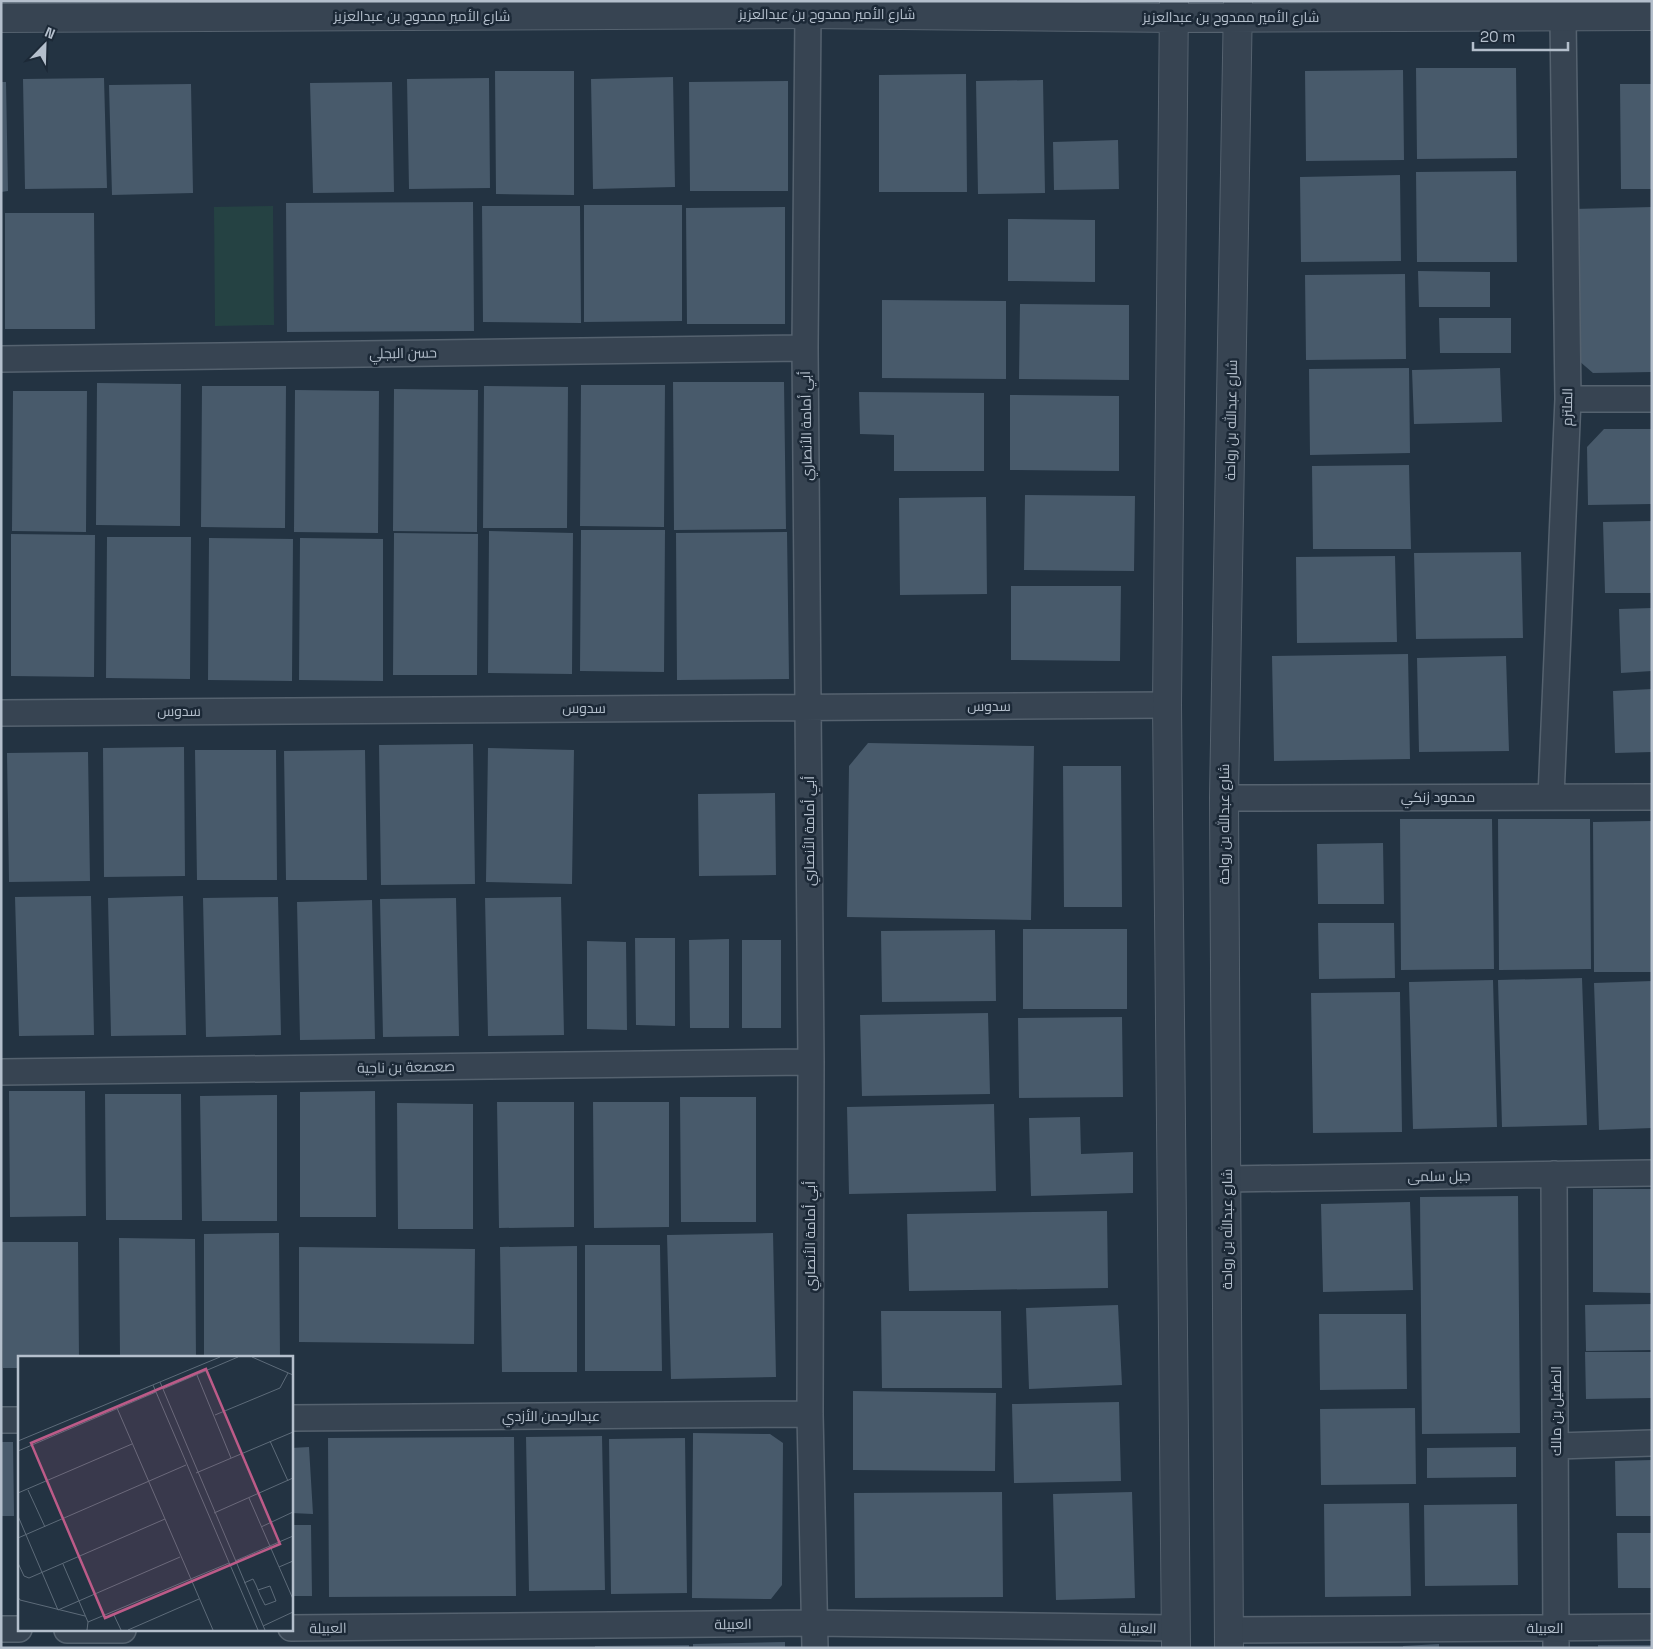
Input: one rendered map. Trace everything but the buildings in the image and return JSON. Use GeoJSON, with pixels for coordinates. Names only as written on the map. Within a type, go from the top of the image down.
{"type":"FeatureCollection","features":[{"type":"Feature","properties":{"kind":"street","name":"شارع الأمير ممدوح بن عبدالعزيز"},"geometry":{"type":"LineString","coordinates":[[1,18],[808,14],[1238,9],[1563,18],[1652,16]]}},
{"type":"Feature","properties":{"kind":"street","name":"شارع عبدالله بن رواحة"},"geometry":{"type":"LineString","coordinates":[[1229,1639],[1224,798],[1238,9]]}},
{"type":"Feature","properties":{"kind":"street"},"geometry":{"type":"LineString","coordinates":[[1174,10],[1167,705],[1176,1638]]}},
{"type":"Feature","properties":{"kind":"street","name":"أبي أمامة الأنصاري"},"geometry":{"type":"LineString","coordinates":[[808,14],[805,348],[811,1062],[810,1414],[815,1648]]}},
{"type":"Feature","properties":{"kind":"street","name":"الملتزم"},"geometry":{"type":"LineString","coordinates":[[1551,797],[1568,399],[1563,18]]}},
{"type":"Feature","properties":{"kind":"street","name":"حسن البجلي"},"geometry":{"type":"LineString","coordinates":[[1,358],[805,348]]}},
{"type":"Feature","properties":{"kind":"street"},"geometry":{"type":"LineString","coordinates":[[1568,399],[1652,399]]}},
{"type":"Feature","properties":{"kind":"street","name":"سدوس"},"geometry":{"type":"LineString","coordinates":[[1,713],[1167,705]]}},
{"type":"Feature","properties":{"kind":"street","name":"محمود زنكي"},"geometry":{"type":"LineString","coordinates":[[1224,798],[1652,797]]}},
{"type":"Feature","properties":{"kind":"street","name":"صعصعة بن ناجية"},"geometry":{"type":"LineString","coordinates":[[1,1072],[811,1062]]}},
{"type":"Feature","properties":{"kind":"street","name":"جبل سلمى"},"geometry":{"type":"LineString","coordinates":[[1227,1179],[1652,1173]]}},
{"type":"Feature","properties":{"kind":"street","name":"الطفيل بن مالك"},"geometry":{"type":"LineString","coordinates":[[1554,1174],[1557,1446],[1556,1638]]}},
{"type":"Feature","properties":{"kind":"street","name":"عبدالرحمن الأزدي"},"geometry":{"type":"LineString","coordinates":[[292,1418],[810,1414]]}},
{"type":"Feature","properties":{"kind":"street"},"geometry":{"type":"LineString","coordinates":[[1,1420],[18,1420]]}},
{"type":"Feature","properties":{"kind":"street"},"geometry":{"type":"LineString","coordinates":[[1557,1446],[1652,1443]]}},
{"type":"Feature","properties":{"kind":"street","name":"العبيلة"},"geometry":{"type":"LineString","coordinates":[[292,1628],[815,1623],[1176,1638]]}},
{"type":"Feature","properties":{"kind":"street","name":"العبيلة"},"geometry":{"type":"LineString","coordinates":[[1229,1639],[1556,1638],[1652,1627]]}},
{"type":"Feature","properties":{"kind":"street"},"geometry":{"type":"LineString","coordinates":[[1,1629],[18,1629]]}},
{"type":"Feature","properties":{"kind":"street"},"geometry":{"type":"LineString","coordinates":[[87,1632],[87,1648]]}},
{"type":"Feature","properties":{"kind":"green space"},"geometry":{"type":"Polygon","coordinates":[[[273,206],[274,325],[215,326],[214,207],[273,206]]]}}]}
